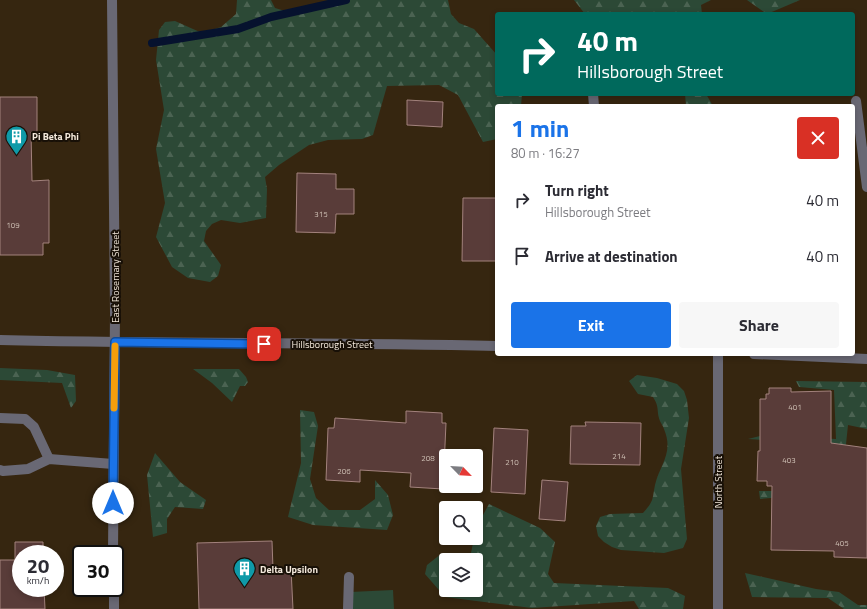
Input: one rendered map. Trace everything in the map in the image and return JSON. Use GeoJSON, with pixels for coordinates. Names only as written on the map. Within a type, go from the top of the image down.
{"type":"FeatureCollection","features":[{"type":"Feature","properties":{"kind":"street","name":"East Rosemary Street"},"geometry":{"type":"LineString","coordinates":[[112,0],[115,342],[113,464],[114,545]]}},
{"type":"Feature","properties":{"kind":"street"},"geometry":{"type":"LineString","coordinates":[[856,100],[867,187]]}},
{"type":"Feature","properties":{"kind":"street","name":"Hillsborough Street"},"geometry":{"type":"LineString","coordinates":[[0,340],[495,346]]}},
{"type":"Feature","properties":{"kind":"street","name":"North Street"},"geometry":{"type":"LineString","coordinates":[[718,356],[718,609]]}},
{"type":"Feature","properties":{"kind":"street"},"geometry":{"type":"LineString","coordinates":[[799,356],[867,359]]}},
{"type":"Feature","properties":{"kind":"street"},"geometry":{"type":"LineString","coordinates":[[0,418],[25,419],[34,428],[49,459]]}},
{"type":"Feature","properties":{"kind":"street"},"geometry":{"type":"LineString","coordinates":[[0,470],[28,469],[49,459],[113,464]]}},
{"type":"Feature","properties":{"kind":"street"},"geometry":{"type":"LineString","coordinates":[[348,609],[349,577]]}},
{"type":"Feature","properties":{"kind":"street"},"geometry":{"type":"LineString","coordinates":[[114,597],[114,609]]}},
{"type":"Feature","properties":{"kind":"green space"},"geometry":{"type":"Polygon","coordinates":[[[237,0],[271,0],[275,8],[285,11],[328,0],[448,0],[451,14],[459,23],[474,29],[495,53],[495,96],[522,96],[521,104],[495,104],[495,139],[483,142],[458,95],[439,85],[387,86],[373,135],[362,139],[328,140],[309,145],[279,165],[265,177],[267,189],[266,218],[240,223],[221,220],[212,224],[206,231],[204,241],[221,265],[218,276],[210,282],[188,278],[172,267],[156,237],[165,203],[156,149],[164,110],[156,60],[159,30],[165,22],[175,21],[202,33],[221,27],[236,14],[237,0]]]}},
{"type":"Feature","properties":{"kind":"green space"},"geometry":{"type":"Polygon","coordinates":[[[574,0],[711,0],[701,5],[702,12],[583,12],[574,0]]]}},
{"type":"Feature","properties":{"kind":"green space"},"geometry":{"type":"Polygon","coordinates":[[[747,0],[800,0],[772,12],[764,12],[747,0]]]}},
{"type":"Feature","properties":{"kind":"green space"},"geometry":{"type":"Polygon","coordinates":[[[685,96],[707,96],[712,104],[686,104],[685,96]]]}},
{"type":"Feature","properties":{"kind":"green space"},"geometry":{"type":"Polygon","coordinates":[[[0,368],[47,370],[75,375],[76,401],[71,408],[62,383],[0,380],[0,368]]]}},
{"type":"Feature","properties":{"kind":"green space"},"geometry":{"type":"Polygon","coordinates":[[[193,369],[239,369],[246,377],[248,382],[245,386],[240,386],[232,402],[212,383],[193,369]]]}},
{"type":"Feature","properties":{"kind":"green space"},"geometry":{"type":"Polygon","coordinates":[[[637,375],[657,378],[677,384],[684,391],[687,400],[689,418],[681,469],[687,539],[683,548],[664,553],[621,550],[612,547],[598,536],[596,526],[600,517],[610,514],[643,513],[652,500],[657,478],[667,452],[667,437],[660,421],[653,397],[638,394],[629,381],[637,375]]]}},
{"type":"Feature","properties":{"kind":"green space"},"geometry":{"type":"Polygon","coordinates":[[[796,381],[867,382],[867,429],[848,425],[841,492],[760,499],[759,491],[829,491],[824,444],[748,439],[760,436],[836,439],[834,390],[799,387],[796,381]]]}},
{"type":"Feature","properties":{"kind":"green space"},"geometry":{"type":"Polygon","coordinates":[[[300,410],[314,412],[318,426],[310,479],[316,498],[329,510],[360,510],[375,499],[375,480],[388,495],[393,515],[387,530],[313,525],[288,517],[301,463],[300,410]]]}},
{"type":"Feature","properties":{"kind":"green space"},"geometry":{"type":"Polygon","coordinates":[[[155,453],[180,482],[206,500],[203,509],[175,507],[167,519],[167,533],[153,537],[147,475],[155,453]]]}},
{"type":"Feature","properties":{"kind":"green space"},"geometry":{"type":"Polygon","coordinates":[[[489,504],[540,528],[555,542],[548,574],[554,583],[668,588],[685,596],[683,609],[639,609],[634,601],[532,608],[445,597],[483,597],[483,553],[471,553],[473,545],[483,545],[483,515],[489,504]]]}},
{"type":"Feature","properties":{"kind":"green space"},"geometry":{"type":"Polygon","coordinates":[[[439,556],[439,590],[425,574],[427,565],[439,556]]]}},
{"type":"Feature","properties":{"kind":"green space"},"geometry":{"type":"Polygon","coordinates":[[[745,573],[816,589],[839,592],[858,605],[867,605],[867,609],[844,609],[828,598],[752,597],[745,573]]]}},
{"type":"Feature","properties":{"kind":"green space"},"geometry":{"type":"Polygon","coordinates":[[[393,590],[394,609],[351,609],[350,592],[393,590]]]}},
{"type":"Feature","properties":{"kind":"building","name":"Pi Beta Phi"},"geometry":{"type":"Polygon","coordinates":[[[0,97],[37,97],[37,132],[31,132],[32,181],[49,180],[49,243],[43,243],[43,255],[0,255],[0,97]]]}},
{"type":"Feature","properties":{"kind":"building"},"geometry":{"type":"Polygon","coordinates":[[[407,100],[443,102],[442,127],[407,125],[407,100]]]}},
{"type":"Feature","properties":{"kind":"building"},"geometry":{"type":"Polygon","coordinates":[[[297,173],[336,174],[336,189],[354,189],[354,214],[336,214],[335,233],[296,232],[297,173]]]}},
{"type":"Feature","properties":{"kind":"building"},"geometry":{"type":"Polygon","coordinates":[[[463,198],[495,198],[495,261],[462,261],[463,198]]]}},
{"type":"Feature","properties":{"kind":"building"},"geometry":{"type":"Polygon","coordinates":[[[769,388],[791,388],[791,392],[831,391],[831,443],[867,448],[867,558],[834,557],[834,551],[771,550],[772,486],[767,486],[767,481],[757,481],[758,451],[760,451],[760,399],[766,399],[766,394],[769,394],[769,388]]]}},
{"type":"Feature","properties":{"kind":"building"},"geometry":{"type":"Polygon","coordinates":[[[406,411],[442,413],[442,423],[446,423],[445,449],[439,449],[439,489],[410,487],[411,473],[360,470],[360,482],[326,480],[328,428],[334,428],[335,418],[406,423],[406,411]]]}},
{"type":"Feature","properties":{"kind":"building"},"geometry":{"type":"Polygon","coordinates":[[[585,422],[641,423],[640,465],[570,464],[571,426],[586,426],[585,422]]]}},
{"type":"Feature","properties":{"kind":"building"},"geometry":{"type":"Polygon","coordinates":[[[494,428],[528,430],[525,494],[491,492],[494,428]]]}},
{"type":"Feature","properties":{"kind":"building"},"geometry":{"type":"Polygon","coordinates":[[[542,480],[568,482],[565,521],[539,519],[542,480]]]}},
{"type":"Feature","properties":{"kind":"building","name":"Delta Upsilon"},"geometry":{"type":"Polygon","coordinates":[[[272,541],[273,569],[291,569],[293,609],[199,609],[197,543],[272,541]]]}},
{"type":"Feature","properties":{"kind":"building"},"geometry":{"type":"Polygon","coordinates":[[[15,542],[43,542],[43,545],[15,545],[15,542]]]}},
{"type":"Feature","properties":{"kind":"building"},"geometry":{"type":"Polygon","coordinates":[[[0,560],[12,560],[12,597],[44,597],[45,609],[0,609],[0,560]]]}},
{"type":"Feature","properties":{"kind":"waterway"},"geometry":{"type":"LineString","coordinates":[[152,43],[238,29],[271,17],[346,0]]}},
{"type":"Feature","properties":{"kind":"slow traffic"},"geometry":{"type":"LineString","coordinates":[[114,408],[115,346]]}},
{"type":"Feature","properties":{"kind":"place","name":"Pi Beta Phi"},"geometry":{"type":"Point","coordinates":[16,156]}},
{"type":"Feature","properties":{"kind":"place","name":"Delta Upsilon"},"geometry":{"type":"Point","coordinates":[245,588]}},
{"type":"Feature","properties":{"kind":"route"},"geometry":{"type":"LineString","coordinates":[[113,503],[115,342],[264,344]]}}]}
